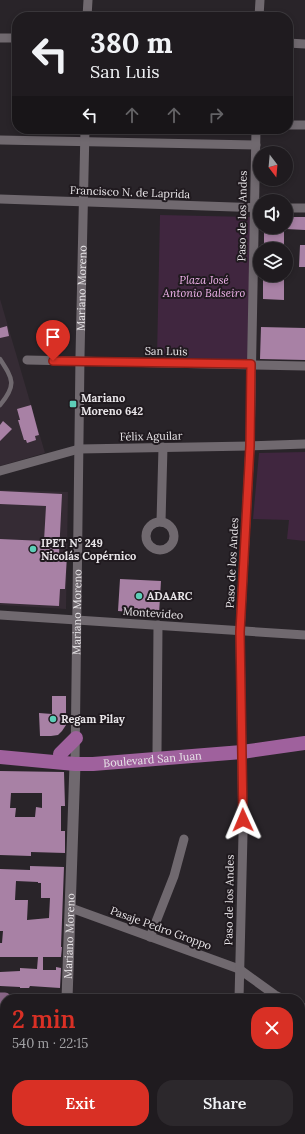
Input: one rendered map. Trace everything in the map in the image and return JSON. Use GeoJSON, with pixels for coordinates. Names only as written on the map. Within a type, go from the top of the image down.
{"type":"FeatureCollection","features":[{"type":"Feature","properties":{"kind":"main road","name":"Boulevard San Juan"},"geometry":{"type":"LineString","coordinates":[[0,748],[60,754],[75,760],[93,764],[242,747],[305,735]]}},
{"type":"Feature","properties":{"kind":"main road"},"geometry":{"type":"LineString","coordinates":[[60,754],[76,738]]}},
{"type":"Feature","properties":{"kind":"main road","name":"Boulevard San Juan"},"geometry":{"type":"LineString","coordinates":[[0,757],[75,760],[92,755],[305,743]]}},
{"type":"Feature","properties":{"kind":"street"},"geometry":{"type":"LineString","coordinates":[[87,12],[88,0]]}},
{"type":"Feature","properties":{"kind":"street"},"geometry":{"type":"LineString","coordinates":[[259,12],[260,0]]}},
{"type":"Feature","properties":{"kind":"street"},"geometry":{"type":"LineString","coordinates":[[0,38],[12,38]]}},
{"type":"Feature","properties":{"kind":"street"},"geometry":{"type":"LineString","coordinates":[[293,43],[305,44]]}},
{"type":"Feature","properties":{"kind":"street"},"geometry":{"type":"LineString","coordinates":[[293,125],[305,125]]}},
{"type":"Feature","properties":{"kind":"street","name":"Mariano Moreno"},"geometry":{"type":"LineString","coordinates":[[67,994],[76,738],[76,620],[85,134]]}},
{"type":"Feature","properties":{"kind":"street","name":"Paso de los Andes"},"geometry":{"type":"LineString","coordinates":[[256,134],[256,146]]}},
{"type":"Feature","properties":{"kind":"street"},"geometry":{"type":"LineString","coordinates":[[0,140],[256,146]]}},
{"type":"Feature","properties":{"kind":"street","name":"Francisco N. de Laprida"},"geometry":{"type":"LineString","coordinates":[[0,199],[253,208]]}},
{"type":"Feature","properties":{"kind":"street"},"geometry":{"type":"LineString","coordinates":[[293,208],[305,208]]}},
{"type":"Feature","properties":{"kind":"street","name":"Paso de los Andes"},"geometry":{"type":"LineString","coordinates":[[239,994],[243,834],[240,632],[250,446],[251,364],[256,234]]}},
{"type":"Feature","properties":{"kind":"street","name":"San Luis"},"geometry":{"type":"LineString","coordinates":[[27,360],[305,366]]}},
{"type":"Feature","properties":{"kind":"street","name":"Félix Aguilar"},"geometry":{"type":"LineString","coordinates":[[0,471],[79,449],[305,444]]}},
{"type":"Feature","properties":{"kind":"street"},"geometry":{"type":"LineString","coordinates":[[161,522],[163,447]]}},
{"type":"Feature","properties":{"kind":"street","name":"Montevideo"},"geometry":{"type":"LineString","coordinates":[[0,615],[240,632],[305,635]]}},
{"type":"Feature","properties":{"kind":"street"},"geometry":{"type":"LineString","coordinates":[[157,751],[158,625]]}},
{"type":"Feature","properties":{"kind":"street"},"geometry":{"type":"LineString","coordinates":[[150,937],[174,876],[184,839]]}},
{"type":"Feature","properties":{"kind":"street","name":"Pasaje Pedro Groppo"},"geometry":{"type":"LineString","coordinates":[[71,908],[240,970],[274,994]]}},
{"type":"Feature","properties":{"kind":"lane"},"geometry":{"type":"LineString","coordinates":[[0,359],[8,372],[12,383],[11,390],[0,405]]}},
{"type":"Feature","properties":{"kind":"shaded area"},"geometry":{"type":"Polygon","coordinates":[[[0,299],[45,453],[0,466],[0,299]]]}},
{"type":"Feature","properties":{"kind":"shaded area","name":"IPET N° 249 Nicolás Copérnico"},"geometry":{"type":"Polygon","coordinates":[[[0,490],[68,492],[66,609],[0,605],[0,490]]]}},
{"type":"Feature","properties":{"kind":"green space","name":"Plaza José Antonio Balseiro"},"geometry":{"type":"Polygon","coordinates":[[[160,215],[251,217],[248,360],[157,357],[160,215]]]}},
{"type":"Feature","properties":{"kind":"green space"},"geometry":{"type":"Polygon","coordinates":[[[305,452],[305,541],[287,539],[289,520],[253,519],[259,453],[305,452]]]}},
{"type":"Feature","properties":{"kind":"building"},"geometry":{"type":"Polygon","coordinates":[[[293,217],[305,217],[305,230],[293,229],[293,217]]]}},
{"type":"Feature","properties":{"kind":"building"},"geometry":{"type":"Polygon","coordinates":[[[264,234],[284,234],[284,242],[264,242],[264,234]]]}},
{"type":"Feature","properties":{"kind":"building"},"geometry":{"type":"Polygon","coordinates":[[[300,245],[305,245],[305,267],[299,267],[300,245]]]}},
{"type":"Feature","properties":{"kind":"building"},"geometry":{"type":"Polygon","coordinates":[[[263,282],[284,282],[284,300],[263,299],[263,282]]]}},
{"type":"Feature","properties":{"kind":"building"},"geometry":{"type":"Polygon","coordinates":[[[7,326],[9,336],[0,338],[0,328],[7,326]]]}},
{"type":"Feature","properties":{"kind":"building"},"geometry":{"type":"Polygon","coordinates":[[[261,327],[305,328],[305,360],[260,359],[261,327]]]}},
{"type":"Feature","properties":{"kind":"building"},"geometry":{"type":"Polygon","coordinates":[[[31,405],[39,435],[35,436],[36,440],[27,443],[26,440],[24,440],[18,420],[20,420],[17,409],[31,405]]]}},
{"type":"Feature","properties":{"kind":"building"},"geometry":{"type":"Polygon","coordinates":[[[3,421],[12,429],[0,441],[0,425],[3,421]]]}},
{"type":"Feature","properties":{"kind":"building","name":"IPET N° 249 Nicolás Copérnico"},"geometry":{"type":"Polygon","coordinates":[[[0,491],[62,494],[59,554],[67,555],[65,589],[60,589],[59,606],[0,603],[0,539],[44,541],[46,506],[0,504],[0,491]]]}},
{"type":"Feature","properties":{"kind":"building","name":"ADAARC"},"geometry":{"type":"Polygon","coordinates":[[[120,579],[161,581],[159,614],[118,611],[120,579]]]}},
{"type":"Feature","properties":{"kind":"building","name":"Regam Pilay"},"geometry":{"type":"Polygon","coordinates":[[[52,696],[66,696],[66,725],[58,735],[40,736],[39,713],[52,714],[52,696]]]}},
{"type":"Feature","properties":{"kind":"building"},"geometry":{"type":"Polygon","coordinates":[[[0,771],[64,772],[65,806],[61,806],[61,831],[65,831],[65,853],[31,852],[31,856],[0,855],[0,771]],[[11,793],[10,808],[16,808],[15,817],[35,817],[36,807],[42,808],[42,793],[11,793]]]}},
{"type":"Feature","properties":{"kind":"building"},"geometry":{"type":"Polygon","coordinates":[[[30,866],[64,867],[61,957],[43,957],[43,970],[56,970],[56,967],[61,968],[60,988],[30,986],[29,988],[20,988],[0,986],[0,972],[20,971],[20,968],[37,969],[38,957],[0,957],[0,943],[2,943],[3,931],[0,931],[0,869],[30,870],[30,866]],[[16,881],[15,900],[28,900],[27,920],[49,918],[50,898],[41,898],[41,883],[16,881]]]}},
{"type":"Feature","properties":{"kind":"place","name":"Mariano Moreno 642"},"geometry":{"type":"Point","coordinates":[73,404]}},
{"type":"Feature","properties":{"kind":"place","name":"IPET N° 249 Nicolás Copérnico"},"geometry":{"type":"Point","coordinates":[33,549]}},
{"type":"Feature","properties":{"kind":"place","name":"ADAARC"},"geometry":{"type":"Point","coordinates":[139,596]}},
{"type":"Feature","properties":{"kind":"place","name":"Regam Pilay"},"geometry":{"type":"Point","coordinates":[53,719]}},
{"type":"Feature","properties":{"kind":"route"},"geometry":{"type":"LineString","coordinates":[[53,361],[251,364],[250,446],[240,632],[243,820]]}}]}
